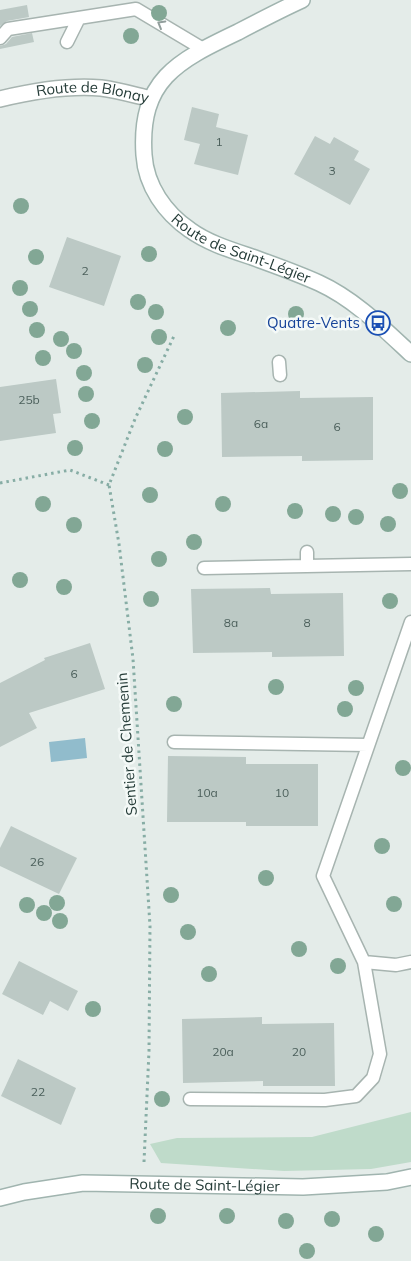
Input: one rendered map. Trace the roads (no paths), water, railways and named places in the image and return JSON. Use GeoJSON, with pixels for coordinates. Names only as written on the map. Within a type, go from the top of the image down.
{"type":"FeatureCollection","features":[{"type":"Feature","properties":{"kind":"main road","name":"Route de Blonay"},"geometry":{"type":"LineString","coordinates":[[0,99],[83,87],[108,89],[151,99],[170,70],[203,49],[302,0]]}},
{"type":"Feature","properties":{"kind":"main road","name":"Route de Saint-Légier"},"geometry":{"type":"LineString","coordinates":[[151,99],[144,125],[144,159],[155,193],[173,216],[188,229],[206,239],[230,250],[308,278],[334,290],[371,318],[411,354]]}},
{"type":"Feature","properties":{"kind":"main road","name":"Route de Saint-Légier"},"geometry":{"type":"LineString","coordinates":[[0,1198],[24,1192],[83,1184],[303,1187],[386,1182],[411,1177]]}},
{"type":"Feature","properties":{"kind":"lane"},"geometry":{"type":"LineString","coordinates":[[0,38],[8,29],[136,10],[203,49]]}},
{"type":"Feature","properties":{"kind":"lane"},"geometry":{"type":"LineString","coordinates":[[67,42],[79,18]]}},
{"type":"Feature","properties":{"kind":"lane"},"geometry":{"type":"LineString","coordinates":[[279,362],[280,376]]}},
{"type":"Feature","properties":{"kind":"lane"},"geometry":{"type":"LineString","coordinates":[[307,552],[307,566]]}},
{"type":"Feature","properties":{"kind":"lane"},"geometry":{"type":"LineString","coordinates":[[204,568],[411,564]]}},
{"type":"Feature","properties":{"kind":"lane"},"geometry":{"type":"LineString","coordinates":[[190,1100],[214,1103],[302,1104],[356,1096],[373,1078],[380,1054],[364,962],[323,876],[411,622]]}},
{"type":"Feature","properties":{"kind":"lane"},"geometry":{"type":"LineString","coordinates":[[174,742],[271,739],[368,745]]}},
{"type":"Feature","properties":{"kind":"lane"},"geometry":{"type":"LineString","coordinates":[[364,962],[396,965],[411,962]]}},
{"type":"Feature","properties":{"kind":"water"},"geometry":{"type":"Polygon","coordinates":[[[85,738],[87,758],[51,762],[49,742],[85,738]]]}},
{"type":"Feature","properties":{"kind":"place","name":"Quatre-Vents"},"geometry":{"type":"Point","coordinates":[378,323]}}]}
